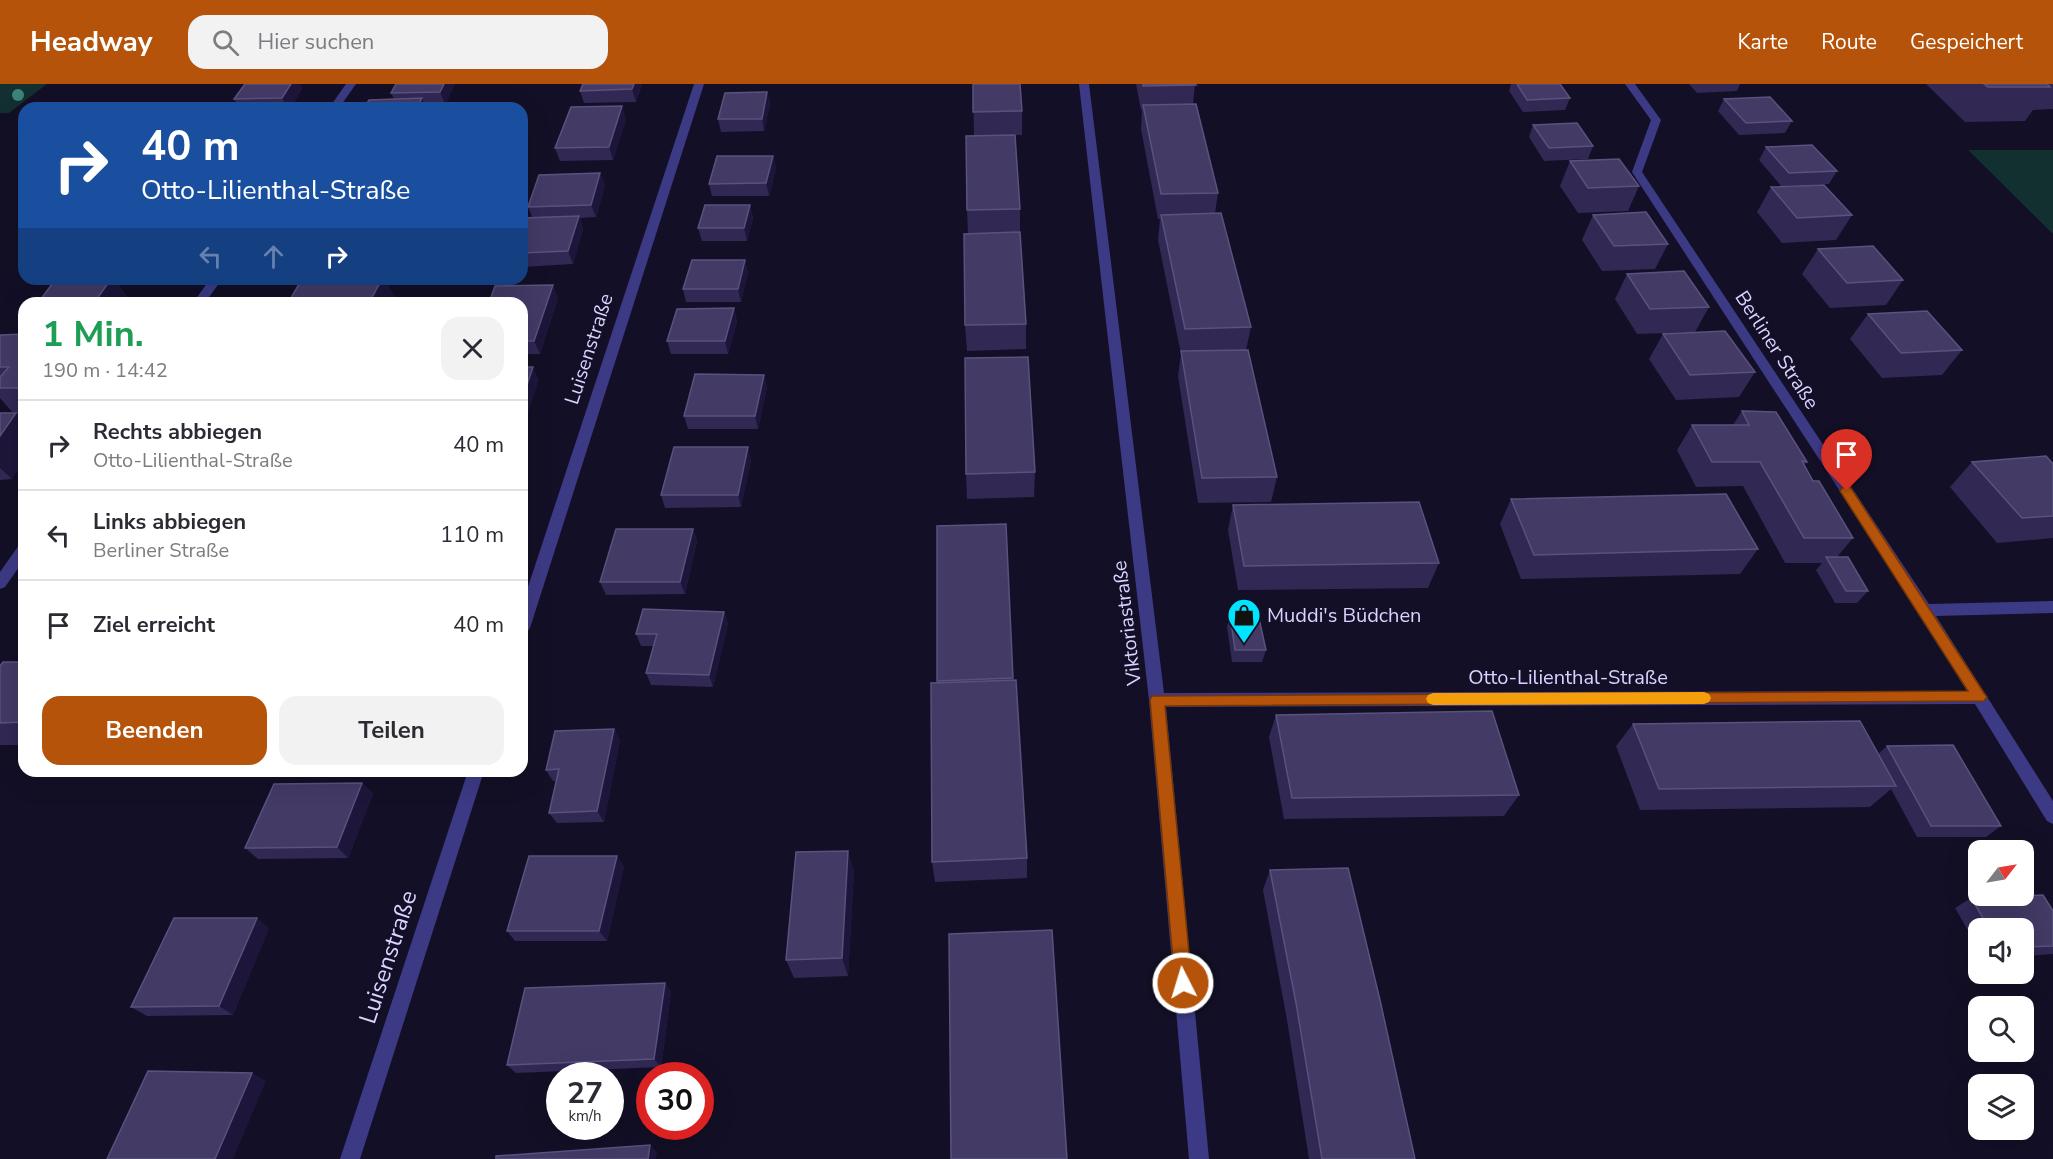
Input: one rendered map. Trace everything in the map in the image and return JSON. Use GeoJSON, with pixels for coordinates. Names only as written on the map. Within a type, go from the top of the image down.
{"type":"FeatureCollection","features":[{"type":"Feature","properties":{"kind":"street"},"geometry":{"type":"LineString","coordinates":[[338,102],[351,84]]}},
{"type":"Feature","properties":{"kind":"street","name":"Luisenstraße"},"geometry":{"type":"LineString","coordinates":[[528,610],[699,84]]}},
{"type":"Feature","properties":{"kind":"street","name":"Viktoriastraße"},"geometry":{"type":"LineString","coordinates":[[1084,84],[1157,700],[1199,1159]]}},
{"type":"Feature","properties":{"kind":"street","name":"Berliner Straße"},"geometry":{"type":"LineString","coordinates":[[1630,84],[1656,120],[1637,172],[1925,610],[2053,816]]}},
{"type":"Feature","properties":{"kind":"street"},"geometry":{"type":"LineString","coordinates":[[0,583],[18,558]]}},
{"type":"Feature","properties":{"kind":"street"},"geometry":{"type":"LineString","coordinates":[[1925,610],[2053,607]]}},
{"type":"Feature","properties":{"kind":"street","name":"Otto-Lilienthal-Straße"},"geometry":{"type":"LineString","coordinates":[[1157,700],[1979,697]]}},
{"type":"Feature","properties":{"kind":"street","name":"Luisenstraße"},"geometry":{"type":"LineString","coordinates":[[350,1159],[474,777]]}},
{"type":"Feature","properties":{"kind":"green space"},"geometry":{"type":"Polygon","coordinates":[[[0,84],[47,84],[23,102],[18,102],[18,106],[9,113],[0,113],[0,84]]]}},
{"type":"Feature","properties":{"kind":"green space"},"geometry":{"type":"Polygon","coordinates":[[[1968,150],[2053,150],[2053,234],[1968,150]]]}},
{"type":"Feature","properties":{"kind":"building"},"geometry":{"type":"Polygon","coordinates":[[[245,84],[291,84],[282,98],[234,99],[245,84]]]}},
{"type":"Feature","properties":{"kind":"building"},"geometry":{"type":"Polygon","coordinates":[[[396,84],[444,84],[440,92],[391,93],[396,84]]]}},
{"type":"Feature","properties":{"kind":"building"},"geometry":{"type":"Polygon","coordinates":[[[583,84],[634,84],[632,89],[580,91],[583,84]]]}},
{"type":"Feature","properties":{"kind":"building"},"geometry":{"type":"Polygon","coordinates":[[[973,84],[1020,84],[1022,111],[973,112],[973,84]]]}},
{"type":"Feature","properties":{"kind":"building"},"geometry":{"type":"Polygon","coordinates":[[[1143,84],[1195,84],[1196,85],[1143,86],[1143,84]]]}},
{"type":"Feature","properties":{"kind":"building"},"geometry":{"type":"Polygon","coordinates":[[[1517,84],[1560,84],[1570,98],[1527,100],[1517,84]]]}},
{"type":"Feature","properties":{"kind":"building"},"geometry":{"type":"Polygon","coordinates":[[[1984,84],[2047,84],[2050,87],[1988,87],[1984,84]]]}},
{"type":"Feature","properties":{"kind":"building"},"geometry":{"type":"Polygon","coordinates":[[[767,92],[762,119],[718,119],[725,93],[767,92]]]}},
{"type":"Feature","properties":{"kind":"building"},"geometry":{"type":"Polygon","coordinates":[[[1770,97],[1792,121],[1746,123],[1724,99],[1770,97]]]}},
{"type":"Feature","properties":{"kind":"building"},"geometry":{"type":"Polygon","coordinates":[[[422,98],[420,102],[368,102],[369,100],[422,98]]]}},
{"type":"Feature","properties":{"kind":"building"},"geometry":{"type":"Polygon","coordinates":[[[1196,104],[1218,193],[1161,194],[1143,105],[1196,104]]]}},
{"type":"Feature","properties":{"kind":"building"},"geometry":{"type":"Polygon","coordinates":[[[622,106],[609,147],[555,148],[571,107],[622,106]]]}},
{"type":"Feature","properties":{"kind":"building"},"geometry":{"type":"Polygon","coordinates":[[[1577,123],[1593,146],[1549,148],[1533,125],[1577,123]]]}},
{"type":"Feature","properties":{"kind":"building"},"geometry":{"type":"Polygon","coordinates":[[[1015,135],[1020,209],[967,210],[966,136],[1015,135]]]}},
{"type":"Feature","properties":{"kind":"building"},"geometry":{"type":"Polygon","coordinates":[[[1812,145],[1837,171],[1789,173],[1766,147],[1812,145]]]}},
{"type":"Feature","properties":{"kind":"building"},"geometry":{"type":"Polygon","coordinates":[[[717,156],[773,156],[766,183],[709,184],[717,156]]]}},
{"type":"Feature","properties":{"kind":"building"},"geometry":{"type":"Polygon","coordinates":[[[1619,159],[1639,186],[1588,188],[1570,161],[1619,159]]]}},
{"type":"Feature","properties":{"kind":"building"},"geometry":{"type":"Polygon","coordinates":[[[600,173],[591,205],[528,207],[539,175],[600,173]]]}},
{"type":"Feature","properties":{"kind":"building"},"geometry":{"type":"Polygon","coordinates":[[[1824,185],[1852,215],[1797,218],[1771,187],[1824,185]]]}},
{"type":"Feature","properties":{"kind":"building"},"geometry":{"type":"Polygon","coordinates":[[[705,205],[750,205],[744,228],[698,228],[705,205]]]}},
{"type":"Feature","properties":{"kind":"building"},"geometry":{"type":"Polygon","coordinates":[[[1646,212],[1668,244],[1614,246],[1593,215],[1646,212]]]}},
{"type":"Feature","properties":{"kind":"building"},"geometry":{"type":"Polygon","coordinates":[[[1221,213],[1251,327],[1185,329],[1161,215],[1221,213]]]}},
{"type":"Feature","properties":{"kind":"building"},"geometry":{"type":"Polygon","coordinates":[[[579,216],[568,251],[528,253],[528,218],[579,216]]]}},
{"type":"Feature","properties":{"kind":"building"},"geometry":{"type":"Polygon","coordinates":[[[1020,232],[1026,324],[965,325],[964,234],[1020,232]]]}},
{"type":"Feature","properties":{"kind":"building"},"geometry":{"type":"Polygon","coordinates":[[[1873,246],[1903,280],[1847,283],[1818,249],[1873,246]]]}},
{"type":"Feature","properties":{"kind":"building"},"geometry":{"type":"Polygon","coordinates":[[[692,260],[745,260],[738,289],[683,289],[692,260]]]}},
{"type":"Feature","properties":{"kind":"building"},"geometry":{"type":"Polygon","coordinates":[[[1684,271],[1709,307],[1650,309],[1627,274],[1684,271]]]}},
{"type":"Feature","properties":{"kind":"building"},"geometry":{"type":"Polygon","coordinates":[[[51,285],[107,285],[98,297],[42,297],[51,285]]]}},
{"type":"Feature","properties":{"kind":"building"},"geometry":{"type":"Polygon","coordinates":[[[298,285],[379,285],[372,297],[292,297],[298,285]]]}},
{"type":"Feature","properties":{"kind":"building"},"geometry":{"type":"Polygon","coordinates":[[[553,285],[534,341],[528,341],[528,297],[491,297],[495,286],[553,285]]]}},
{"type":"Feature","properties":{"kind":"building"},"geometry":{"type":"Polygon","coordinates":[[[734,308],[725,341],[667,341],[677,309],[734,308]]]}},
{"type":"Feature","properties":{"kind":"building"},"geometry":{"type":"Polygon","coordinates":[[[1927,311],[1962,350],[1901,353],[1868,314],[1927,311]]]}},
{"type":"Feature","properties":{"kind":"building"},"geometry":{"type":"Polygon","coordinates":[[[1725,331],[1755,372],[1690,375],[1663,334],[1725,331]]]}},
{"type":"Feature","properties":{"kind":"building"},"geometry":{"type":"Polygon","coordinates":[[[18,334],[18,388],[0,388],[0,377],[9,367],[0,367],[0,335],[18,334]]]}},
{"type":"Feature","properties":{"kind":"building"},"geometry":{"type":"Polygon","coordinates":[[[1248,350],[1277,477],[1202,478],[1181,351],[1248,350]]]}},
{"type":"Feature","properties":{"kind":"building"},"geometry":{"type":"Polygon","coordinates":[[[1028,357],[1035,472],[966,474],[965,358],[1028,357]]]}},
{"type":"Feature","properties":{"kind":"building"},"geometry":{"type":"Polygon","coordinates":[[[528,367],[533,367],[528,382],[528,367]]]}},
{"type":"Feature","properties":{"kind":"building"},"geometry":{"type":"Polygon","coordinates":[[[695,374],[764,375],[755,416],[684,416],[695,374]]]}},
{"type":"Feature","properties":{"kind":"building"},"geometry":{"type":"Polygon","coordinates":[[[1742,411],[1776,412],[1807,462],[1802,461],[1813,481],[1819,481],[1853,538],[1804,538],[1760,462],[1712,462],[1692,425],[1749,425],[1742,411]]]}},
{"type":"Feature","properties":{"kind":"building"},"geometry":{"type":"Polygon","coordinates":[[[0,413],[16,413],[0,436],[0,413]]]}},
{"type":"Feature","properties":{"kind":"building"},"geometry":{"type":"Polygon","coordinates":[[[674,447],[748,447],[738,495],[661,495],[674,447]]]}},
{"type":"Feature","properties":{"kind":"building"},"geometry":{"type":"Polygon","coordinates":[[[2046,456],[2053,464],[2053,516],[2022,518],[1972,462],[2046,456]]]}},
{"type":"Feature","properties":{"kind":"building"},"geometry":{"type":"Polygon","coordinates":[[[1726,494],[1758,549],[1534,555],[1511,499],[1726,494]]]}},
{"type":"Feature","properties":{"kind":"building"},"geometry":{"type":"Polygon","coordinates":[[[1419,502],[1439,563],[1244,566],[1233,505],[1419,502]]]}},
{"type":"Feature","properties":{"kind":"building"},"geometry":{"type":"Polygon","coordinates":[[[1006,524],[1013,678],[937,681],[937,526],[1006,524]]]}},
{"type":"Feature","properties":{"kind":"building"},"geometry":{"type":"Polygon","coordinates":[[[616,529],[693,529],[680,582],[600,582],[616,529]]]}},
{"type":"Feature","properties":{"kind":"building"},"geometry":{"type":"Polygon","coordinates":[[[1826,557],[1848,557],[1868,591],[1846,591],[1826,557]]]}},
{"type":"Feature","properties":{"kind":"building"},"geometry":{"type":"Polygon","coordinates":[[[643,609],[724,612],[709,675],[646,673],[657,634],[636,634],[643,609]]]}},
{"type":"Feature","properties":{"kind":"building"},"geometry":{"type":"Polygon","coordinates":[[[1230,614],[1258,614],[1266,650],[1235,650],[1230,614]]]}},
{"type":"Feature","properties":{"kind":"building"},"geometry":{"type":"Polygon","coordinates":[[[3,662],[18,662],[18,722],[0,723],[0,666],[3,662]]]}},
{"type":"Feature","properties":{"kind":"building"},"geometry":{"type":"Polygon","coordinates":[[[1016,680],[1027,858],[932,862],[931,683],[1016,680]]]}},
{"type":"Feature","properties":{"kind":"building"},"geometry":{"type":"Polygon","coordinates":[[[1492,711],[1519,795],[1292,798],[1276,715],[1492,711]]]}},
{"type":"Feature","properties":{"kind":"building"},"geometry":{"type":"Polygon","coordinates":[[[1860,721],[1896,786],[1659,789],[1633,724],[1860,721]]]}},
{"type":"Feature","properties":{"kind":"building"},"geometry":{"type":"Polygon","coordinates":[[[614,729],[597,811],[549,813],[559,769],[546,770],[555,731],[614,729]]]}},
{"type":"Feature","properties":{"kind":"building"},"geometry":{"type":"Polygon","coordinates":[[[1953,745],[2001,826],[1931,826],[1887,746],[1953,745]]]}},
{"type":"Feature","properties":{"kind":"building"},"geometry":{"type":"Polygon","coordinates":[[[362,783],[337,847],[245,848],[274,784],[362,783]]]}},
{"type":"Feature","properties":{"kind":"building"},"geometry":{"type":"Polygon","coordinates":[[[848,851],[842,958],[786,960],[796,852],[848,851]]]}},
{"type":"Feature","properties":{"kind":"building"},"geometry":{"type":"Polygon","coordinates":[[[529,856],[617,856],[599,931],[507,931],[529,856]]]}},
{"type":"Feature","properties":{"kind":"building"},"geometry":{"type":"Polygon","coordinates":[[[1348,868],[1415,1159],[1322,1159],[1296,1003],[1270,870],[1348,868]]]}},
{"type":"Feature","properties":{"kind":"building"},"geometry":{"type":"Polygon","coordinates":[[[2034,895],[2043,895],[2053,911],[2053,946],[2034,947],[2034,918],[1983,918],[1976,906],[2034,906],[2034,895]]]}},
{"type":"Feature","properties":{"kind":"building"},"geometry":{"type":"Polygon","coordinates":[[[174,918],[257,918],[219,1006],[131,1007],[174,918]]]}},
{"type":"Feature","properties":{"kind":"building"},"geometry":{"type":"Polygon","coordinates":[[[1052,930],[1067,1159],[951,1159],[949,934],[1052,930]]]}},
{"type":"Feature","properties":{"kind":"building"},"geometry":{"type":"Polygon","coordinates":[[[665,983],[654,1059],[507,1065],[525,988],[665,983]]]}},
{"type":"Feature","properties":{"kind":"building"},"geometry":{"type":"Polygon","coordinates":[[[148,1071],[252,1073],[215,1159],[107,1159],[148,1071]]]}},
{"type":"Feature","properties":{"kind":"building"},"geometry":{"type":"Polygon","coordinates":[[[650,1145],[648,1159],[496,1159],[496,1156],[650,1145]]]}},
{"type":"Feature","properties":{"kind":"slow traffic"},"geometry":{"type":"LineString","coordinates":[[1433,699],[1704,698]]}},
{"type":"Feature","properties":{"kind":"place","name":"Muddi's Büdchen"},"geometry":{"type":"Point","coordinates":[1244,644]}},
{"type":"Feature","properties":{"kind":"route"},"geometry":{"type":"LineString","coordinates":[[1183,983],[1157,700],[1979,697],[1847,491]]}}]}
